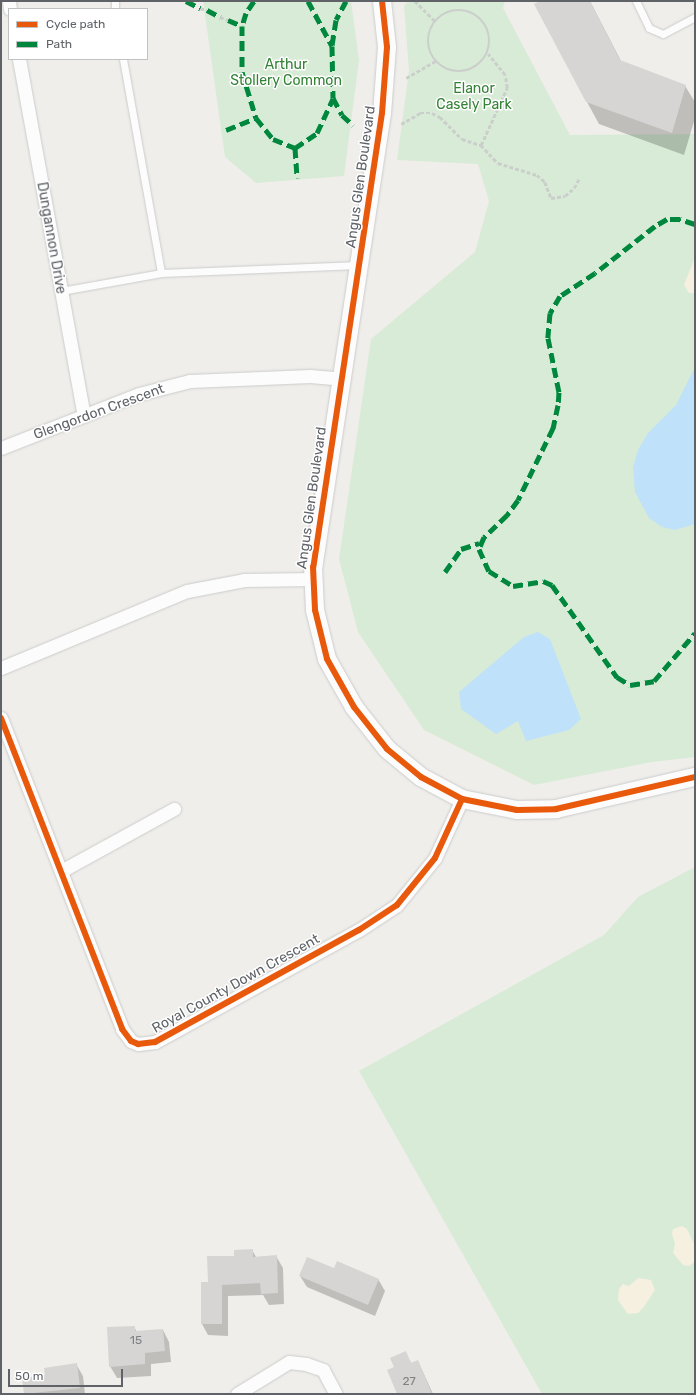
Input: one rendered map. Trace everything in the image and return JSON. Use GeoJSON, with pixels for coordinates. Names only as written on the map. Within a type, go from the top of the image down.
{"type":"FeatureCollection","features":[{"type":"Feature","properties":{"kind":"street","name":"Angus Glen Boulevard"},"geometry":{"type":"LineString","coordinates":[[382,1],[387,47],[386,80],[313,579],[315,610],[323,648],[336,678],[358,714],[378,740],[408,768],[462,799],[517,810],[556,809],[695,777]]}},
{"type":"Feature","properties":{"kind":"street","name":"Dungannon Drive"},"geometry":{"type":"LineString","coordinates":[[19,60],[84,416]]}},
{"type":"Feature","properties":{"kind":"street","name":"Glengordon Crescent"},"geometry":{"type":"LineString","coordinates":[[1,448],[139,394],[190,381],[310,376],[342,379]]}},
{"type":"Feature","properties":{"kind":"street"},"geometry":{"type":"LineString","coordinates":[[1,668],[187,591],[244,580],[313,579]]}},
{"type":"Feature","properties":{"kind":"street","name":"Royal County Down Crescent"},"geometry":{"type":"LineString","coordinates":[[1,718],[122,1029],[130,1041],[147,1044],[359,930],[397,904],[435,858],[462,799]]}},
{"type":"Feature","properties":{"kind":"street"},"geometry":{"type":"LineString","coordinates":[[61,871],[174,809]]}},
{"type":"Feature","properties":{"kind":"street"},"geometry":{"type":"LineString","coordinates":[[237,1394],[289,1362],[323,1370],[336,1394]]}},
{"type":"Feature","properties":{"kind":"lane"},"geometry":{"type":"LineString","coordinates":[[636,1],[650,28],[662,34],[695,17]]}},
{"type":"Feature","properties":{"kind":"lane"},"geometry":{"type":"LineString","coordinates":[[123,60],[162,273]]}},
{"type":"Feature","properties":{"kind":"lane"},"geometry":{"type":"LineString","coordinates":[[61,291],[162,273],[360,265]]}},
{"type":"Feature","properties":{"kind":"path"},"geometry":{"type":"LineString","coordinates":[[415,1],[435,21]]}},
{"type":"Feature","properties":{"kind":"path"},"geometry":{"type":"LineString","coordinates":[[200,8],[206,10]]}},
{"type":"Feature","properties":{"kind":"path"},"geometry":{"type":"LineString","coordinates":[[451,10],[471,11],[480,16],[490,34],[488,54],[482,62],[464,72],[444,68],[436,61],[430,52],[428,41],[430,30],[435,21],[451,10]]}},
{"type":"Feature","properties":{"kind":"path"},"geometry":{"type":"LineString","coordinates":[[220,17],[228,20]]}},
{"type":"Feature","properties":{"kind":"path"},"geometry":{"type":"LineString","coordinates":[[481,145],[506,88],[505,75],[488,54]]}},
{"type":"Feature","properties":{"kind":"path"},"geometry":{"type":"LineString","coordinates":[[406,78],[436,61]]}},
{"type":"Feature","properties":{"kind":"path"},"geometry":{"type":"LineString","coordinates":[[401,124],[420,113],[432,113],[440,118],[462,139],[481,145],[498,163],[537,174],[545,182],[551,198],[565,196],[574,188],[579,179]]}},
{"type":"Feature","properties":{"kind":"green space","name":"Arthur Stollery Common"},"geometry":{"type":"Polygon","coordinates":[[[203,1],[351,1],[359,60],[344,176],[256,183],[225,157],[203,1]]]}},
{"type":"Feature","properties":{"kind":"green space","name":"Elanor Casely Park"},"geometry":{"type":"Polygon","coordinates":[[[408,1],[505,1],[503,8],[570,135],[695,134],[695,757],[652,762],[534,785],[424,730],[358,632],[339,559],[371,339],[475,252],[489,201],[478,164],[397,160],[409,71],[404,6],[408,1]]]}},
{"type":"Feature","properties":{"kind":"green space"},"geometry":{"type":"Polygon","coordinates":[[[695,867],[695,1394],[542,1394],[359,1071],[604,935],[638,897],[695,867]]]}},
{"type":"Feature","properties":{"kind":"sand"},"geometry":{"type":"Polygon","coordinates":[[[695,257],[695,293],[689,293],[684,285],[695,257]]]}},
{"type":"Feature","properties":{"kind":"sand"},"geometry":{"type":"Polygon","coordinates":[[[682,1226],[687,1229],[694,1244],[694,1262],[689,1266],[683,1265],[673,1253],[675,1244],[672,1234],[673,1229],[682,1226]]]}},
{"type":"Feature","properties":{"kind":"sand"},"geometry":{"type":"Polygon","coordinates":[[[638,1278],[651,1280],[655,1290],[638,1313],[628,1314],[618,1300],[619,1289],[623,1284],[629,1286],[638,1278]]]}},
{"type":"Feature","properties":{"kind":"water"},"geometry":{"type":"Polygon","coordinates":[[[695,367],[695,524],[675,530],[662,527],[649,518],[635,492],[633,467],[638,450],[648,433],[676,405],[695,367]]]}},
{"type":"Feature","properties":{"kind":"water"},"geometry":{"type":"Polygon","coordinates":[[[538,632],[550,639],[581,719],[569,730],[526,741],[518,721],[496,734],[461,709],[459,692],[524,637],[538,632]]]}},
{"type":"Feature","properties":{"kind":"building"},"geometry":{"type":"Polygon","coordinates":[[[540,1],[590,1],[620,60],[686,85],[672,133],[586,102],[534,4],[540,1]]]}},
{"type":"Feature","properties":{"kind":"building"},"geometry":{"type":"Polygon","coordinates":[[[253,1249],[253,1257],[277,1255],[278,1293],[261,1294],[260,1283],[222,1285],[222,1324],[201,1324],[201,1282],[208,1282],[207,1256],[234,1256],[234,1250],[253,1249]]]}},
{"type":"Feature","properties":{"kind":"building"},"geometry":{"type":"Polygon","coordinates":[[[307,1257],[334,1268],[337,1261],[379,1279],[368,1305],[299,1276],[307,1257]]]}},
{"type":"Feature","properties":{"kind":"building"},"geometry":{"type":"Polygon","coordinates":[[[135,1326],[135,1331],[163,1329],[165,1351],[145,1353],[145,1364],[109,1367],[107,1327],[135,1326]]]}},
{"type":"Feature","properties":{"kind":"building"},"geometry":{"type":"Polygon","coordinates":[[[406,1351],[411,1363],[418,1360],[432,1394],[397,1394],[387,1370],[394,1367],[390,1358],[406,1351]]]}},
{"type":"Feature","properties":{"kind":"building"},"geometry":{"type":"Polygon","coordinates":[[[77,1363],[80,1388],[24,1394],[22,1378],[45,1375],[44,1368],[77,1363]]]}},
{"type":"Feature","properties":{"kind":"marked path"},"geometry":{"type":"LineString","coordinates":[[186,1],[200,8]]}},
{"type":"Feature","properties":{"kind":"marked path"},"geometry":{"type":"LineString","coordinates":[[254,1],[246,13],[242,26],[242,72],[256,118],[273,139],[295,148],[317,133],[333,98]]}},
{"type":"Feature","properties":{"kind":"marked path"},"geometry":{"type":"LineString","coordinates":[[308,1],[332,46]]}},
{"type":"Feature","properties":{"kind":"marked path"},"geometry":{"type":"LineString","coordinates":[[346,1],[336,20],[332,46],[333,98],[342,115],[353,125]]}},
{"type":"Feature","properties":{"kind":"marked path"},"geometry":{"type":"LineString","coordinates":[[207,10],[220,17]]}},
{"type":"Feature","properties":{"kind":"marked path"},"geometry":{"type":"LineString","coordinates":[[228,20],[242,26]]}},
{"type":"Feature","properties":{"kind":"marked path"},"geometry":{"type":"LineString","coordinates":[[226,130],[256,118]]}},
{"type":"Feature","properties":{"kind":"marked path"},"geometry":{"type":"LineString","coordinates":[[295,148],[297,178]]}},
{"type":"Feature","properties":{"kind":"marked path"},"geometry":{"type":"LineString","coordinates":[[695,224],[680,219],[667,219],[655,226],[595,273],[560,296],[550,313],[548,338],[559,392],[553,428],[518,500],[507,515],[484,537],[479,549],[489,571],[513,586],[543,581],[552,585],[617,677],[630,685],[654,681],[695,633]]}},
{"type":"Feature","properties":{"kind":"marked path"},"geometry":{"type":"LineString","coordinates":[[445,572],[461,549],[479,543]]}},
{"type":"Feature","properties":{"kind":"cycle path"},"geometry":{"type":"LineString","coordinates":[[382,1],[387,47],[382,113],[313,567],[315,610],[327,659],[354,707],[387,749],[421,777],[462,799],[517,810],[556,809],[695,777]]}},
{"type":"Feature","properties":{"kind":"cycle path"},"geometry":{"type":"LineString","coordinates":[[1,718],[122,1029],[131,1041],[138,1044],[155,1042],[359,930],[397,905],[435,858],[462,799]]}}]}
